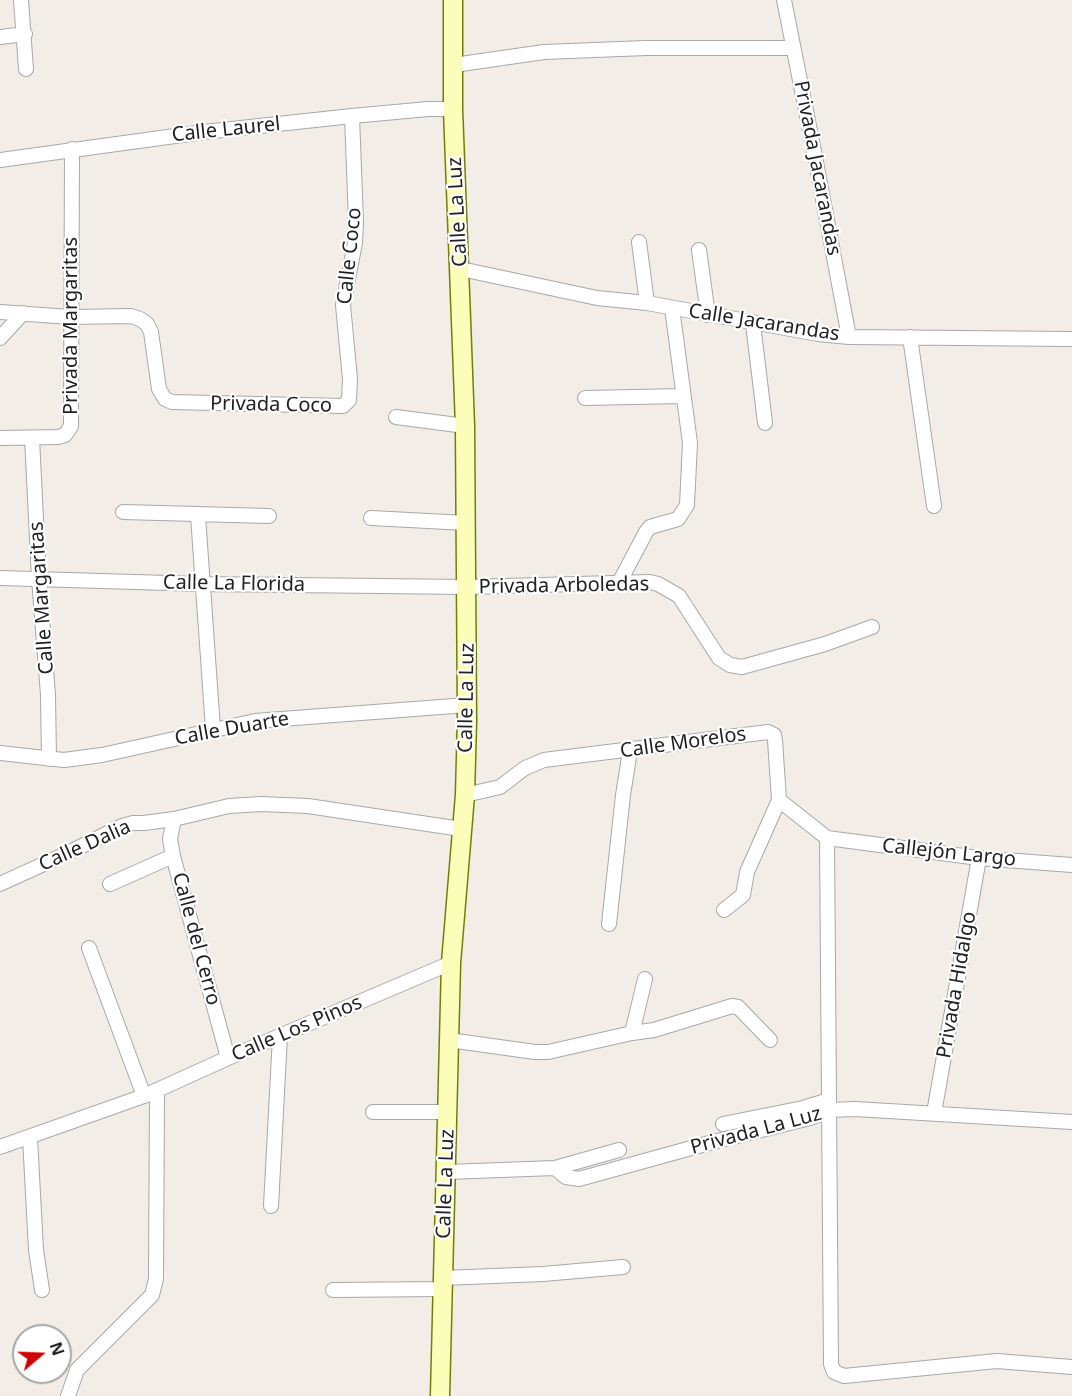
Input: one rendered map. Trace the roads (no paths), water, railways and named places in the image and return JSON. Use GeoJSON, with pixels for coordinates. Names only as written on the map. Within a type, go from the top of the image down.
{"type":"FeatureCollection","features":[{"type":"Feature","properties":{"kind":"street"},"geometry":{"type":"LineString","coordinates":[[21,0],[26,69]]}},
{"type":"Feature","properties":{"kind":"street","name":"Calle La Luz"},"geometry":{"type":"LineString","coordinates":[[440,1396],[451,963],[465,795],[467,713],[468,587],[465,426],[461,269],[453,109],[453,0]]}},
{"type":"Feature","properties":{"kind":"street","name":"Privada Jacarandas"},"geometry":{"type":"LineString","coordinates":[[784,0],[849,337]]}},
{"type":"Feature","properties":{"kind":"street"},"geometry":{"type":"LineString","coordinates":[[0,37],[25,34]]}},
{"type":"Feature","properties":{"kind":"street"},"geometry":{"type":"LineString","coordinates":[[454,65],[556,51],[646,48],[793,48]]}},
{"type":"Feature","properties":{"kind":"street","name":"Calle Laurel"},"geometry":{"type":"LineString","coordinates":[[0,160],[72,149],[352,116],[453,109]]}},
{"type":"Feature","properties":{"kind":"street","name":"Calle Coco"},"geometry":{"type":"LineString","coordinates":[[350,395],[343,305],[355,243],[356,222],[352,116]]}},
{"type":"Feature","properties":{"kind":"street","name":"Privada Margaritas"},"geometry":{"type":"LineString","coordinates":[[0,438],[65,435],[71,426],[72,149]]}},
{"type":"Feature","properties":{"kind":"street"},"geometry":{"type":"LineString","coordinates":[[639,242],[647,303]]}},
{"type":"Feature","properties":{"kind":"street"},"geometry":{"type":"LineString","coordinates":[[699,250],[708,315]]}},
{"type":"Feature","properties":{"kind":"street","name":"Calle Jacarandas"},"geometry":{"type":"LineString","coordinates":[[461,269],[597,298],[647,303],[818,334],[849,337],[1072,339]]}},
{"type":"Feature","properties":{"kind":"street"},"geometry":{"type":"LineString","coordinates":[[619,583],[650,527],[678,519],[687,505],[690,453],[672,308]]}},
{"type":"Feature","properties":{"kind":"street"},"geometry":{"type":"LineString","coordinates":[[0,312],[70,317]]}},
{"type":"Feature","properties":{"kind":"street"},"geometry":{"type":"LineString","coordinates":[[0,338],[23,314]]}},
{"type":"Feature","properties":{"kind":"street","name":"Privada Coco"},"geometry":{"type":"LineString","coordinates":[[70,317],[131,316],[147,324],[151,332],[159,389],[162,395],[172,402],[338,406],[347,404],[350,395]]}},
{"type":"Feature","properties":{"kind":"street"},"geometry":{"type":"LineString","coordinates":[[753,324],[765,423]]}},
{"type":"Feature","properties":{"kind":"street"},"geometry":{"type":"LineString","coordinates":[[910,337],[934,506]]}},
{"type":"Feature","properties":{"kind":"street"},"geometry":{"type":"LineString","coordinates":[[585,398],[683,396]]}},
{"type":"Feature","properties":{"kind":"street"},"geometry":{"type":"LineString","coordinates":[[396,417],[465,426]]}},
{"type":"Feature","properties":{"kind":"street","name":"Calle Margaritas"},"geometry":{"type":"LineString","coordinates":[[32,438],[48,695],[48,759]]}},
{"type":"Feature","properties":{"kind":"street"},"geometry":{"type":"LineString","coordinates":[[123,512],[198,516],[269,516]]}},
{"type":"Feature","properties":{"kind":"street"},"geometry":{"type":"LineString","coordinates":[[198,516],[213,729]]}},
{"type":"Feature","properties":{"kind":"street"},"geometry":{"type":"LineString","coordinates":[[371,518],[466,523]]}},
{"type":"Feature","properties":{"kind":"street","name":"Calle La Florida"},"geometry":{"type":"LineString","coordinates":[[0,578],[202,584],[468,587]]}},
{"type":"Feature","properties":{"kind":"street","name":"Privada Arboledas"},"geometry":{"type":"LineString","coordinates":[[468,587],[658,584],[680,596],[719,658],[730,665],[742,667],[825,644],[872,627]]}},
{"type":"Feature","properties":{"kind":"street","name":"Calle Duarte"},"geometry":{"type":"LineString","coordinates":[[0,753],[64,760],[102,755],[255,721],[467,713]]}},
{"type":"Feature","properties":{"kind":"street","name":"Calle Morelos"},"geometry":{"type":"LineString","coordinates":[[465,795],[500,787],[525,768],[544,760],[768,732],[774,735],[775,740],[778,800]]}},
{"type":"Feature","properties":{"kind":"street"},"geometry":{"type":"LineString","coordinates":[[609,924],[630,751]]}},
{"type":"Feature","properties":{"kind":"street"},"geometry":{"type":"LineString","coordinates":[[724,910],[743,895],[747,872],[778,800],[827,838],[831,1364],[834,1372],[844,1376],[998,1361],[1072,1367]]}},
{"type":"Feature","properties":{"kind":"street","name":"Calle Dalia"},"geometry":{"type":"LineString","coordinates":[[0,884],[122,826],[174,819],[229,806],[261,804],[308,806],[462,829]]}},
{"type":"Feature","properties":{"kind":"street","name":"Calle del Cerro"},"geometry":{"type":"LineString","coordinates":[[174,819],[170,839],[173,856],[228,1058]]}},
{"type":"Feature","properties":{"kind":"street","name":"Callejón Largo"},"geometry":{"type":"LineString","coordinates":[[827,838],[979,858],[1072,865]]}},
{"type":"Feature","properties":{"kind":"street"},"geometry":{"type":"LineString","coordinates":[[110,884],[173,856]]}},
{"type":"Feature","properties":{"kind":"street","name":"Privada Hidalgo"},"geometry":{"type":"LineString","coordinates":[[934,1113],[979,858]]}},
{"type":"Feature","properties":{"kind":"street"},"geometry":{"type":"LineString","coordinates":[[68,1396],[77,1370],[152,1295],[156,1279],[151,1093],[89,948]]}},
{"type":"Feature","properties":{"kind":"street","name":"Calle Los Pinos"},"geometry":{"type":"LineString","coordinates":[[0,1147],[151,1093],[280,1035],[451,963]]}},
{"type":"Feature","properties":{"kind":"street"},"geometry":{"type":"LineString","coordinates":[[632,1033],[645,979]]}},
{"type":"Feature","properties":{"kind":"street"},"geometry":{"type":"LineString","coordinates":[[449,1040],[548,1052],[654,1030],[732,1006],[738,1007],[770,1040]]}},
{"type":"Feature","properties":{"kind":"street"},"geometry":{"type":"LineString","coordinates":[[271,1206],[280,1035]]}},
{"type":"Feature","properties":{"kind":"street"},"geometry":{"type":"LineString","coordinates":[[723,1124],[830,1105]]}},
{"type":"Feature","properties":{"kind":"street","name":"Privada La Luz"},"geometry":{"type":"LineString","coordinates":[[447,1172],[555,1168],[566,1178],[579,1179],[810,1118],[830,1105],[1071,1126]]}},
{"type":"Feature","properties":{"kind":"street"},"geometry":{"type":"LineString","coordinates":[[373,1112],[448,1112]]}},
{"type":"Feature","properties":{"kind":"street"},"geometry":{"type":"LineString","coordinates":[[30,1138],[36,1250],[42,1290]]}},
{"type":"Feature","properties":{"kind":"street"},"geometry":{"type":"LineString","coordinates":[[555,1168],[619,1150]]}},
{"type":"Feature","properties":{"kind":"street"},"geometry":{"type":"LineString","coordinates":[[333,1290],[623,1267]]}}]}
